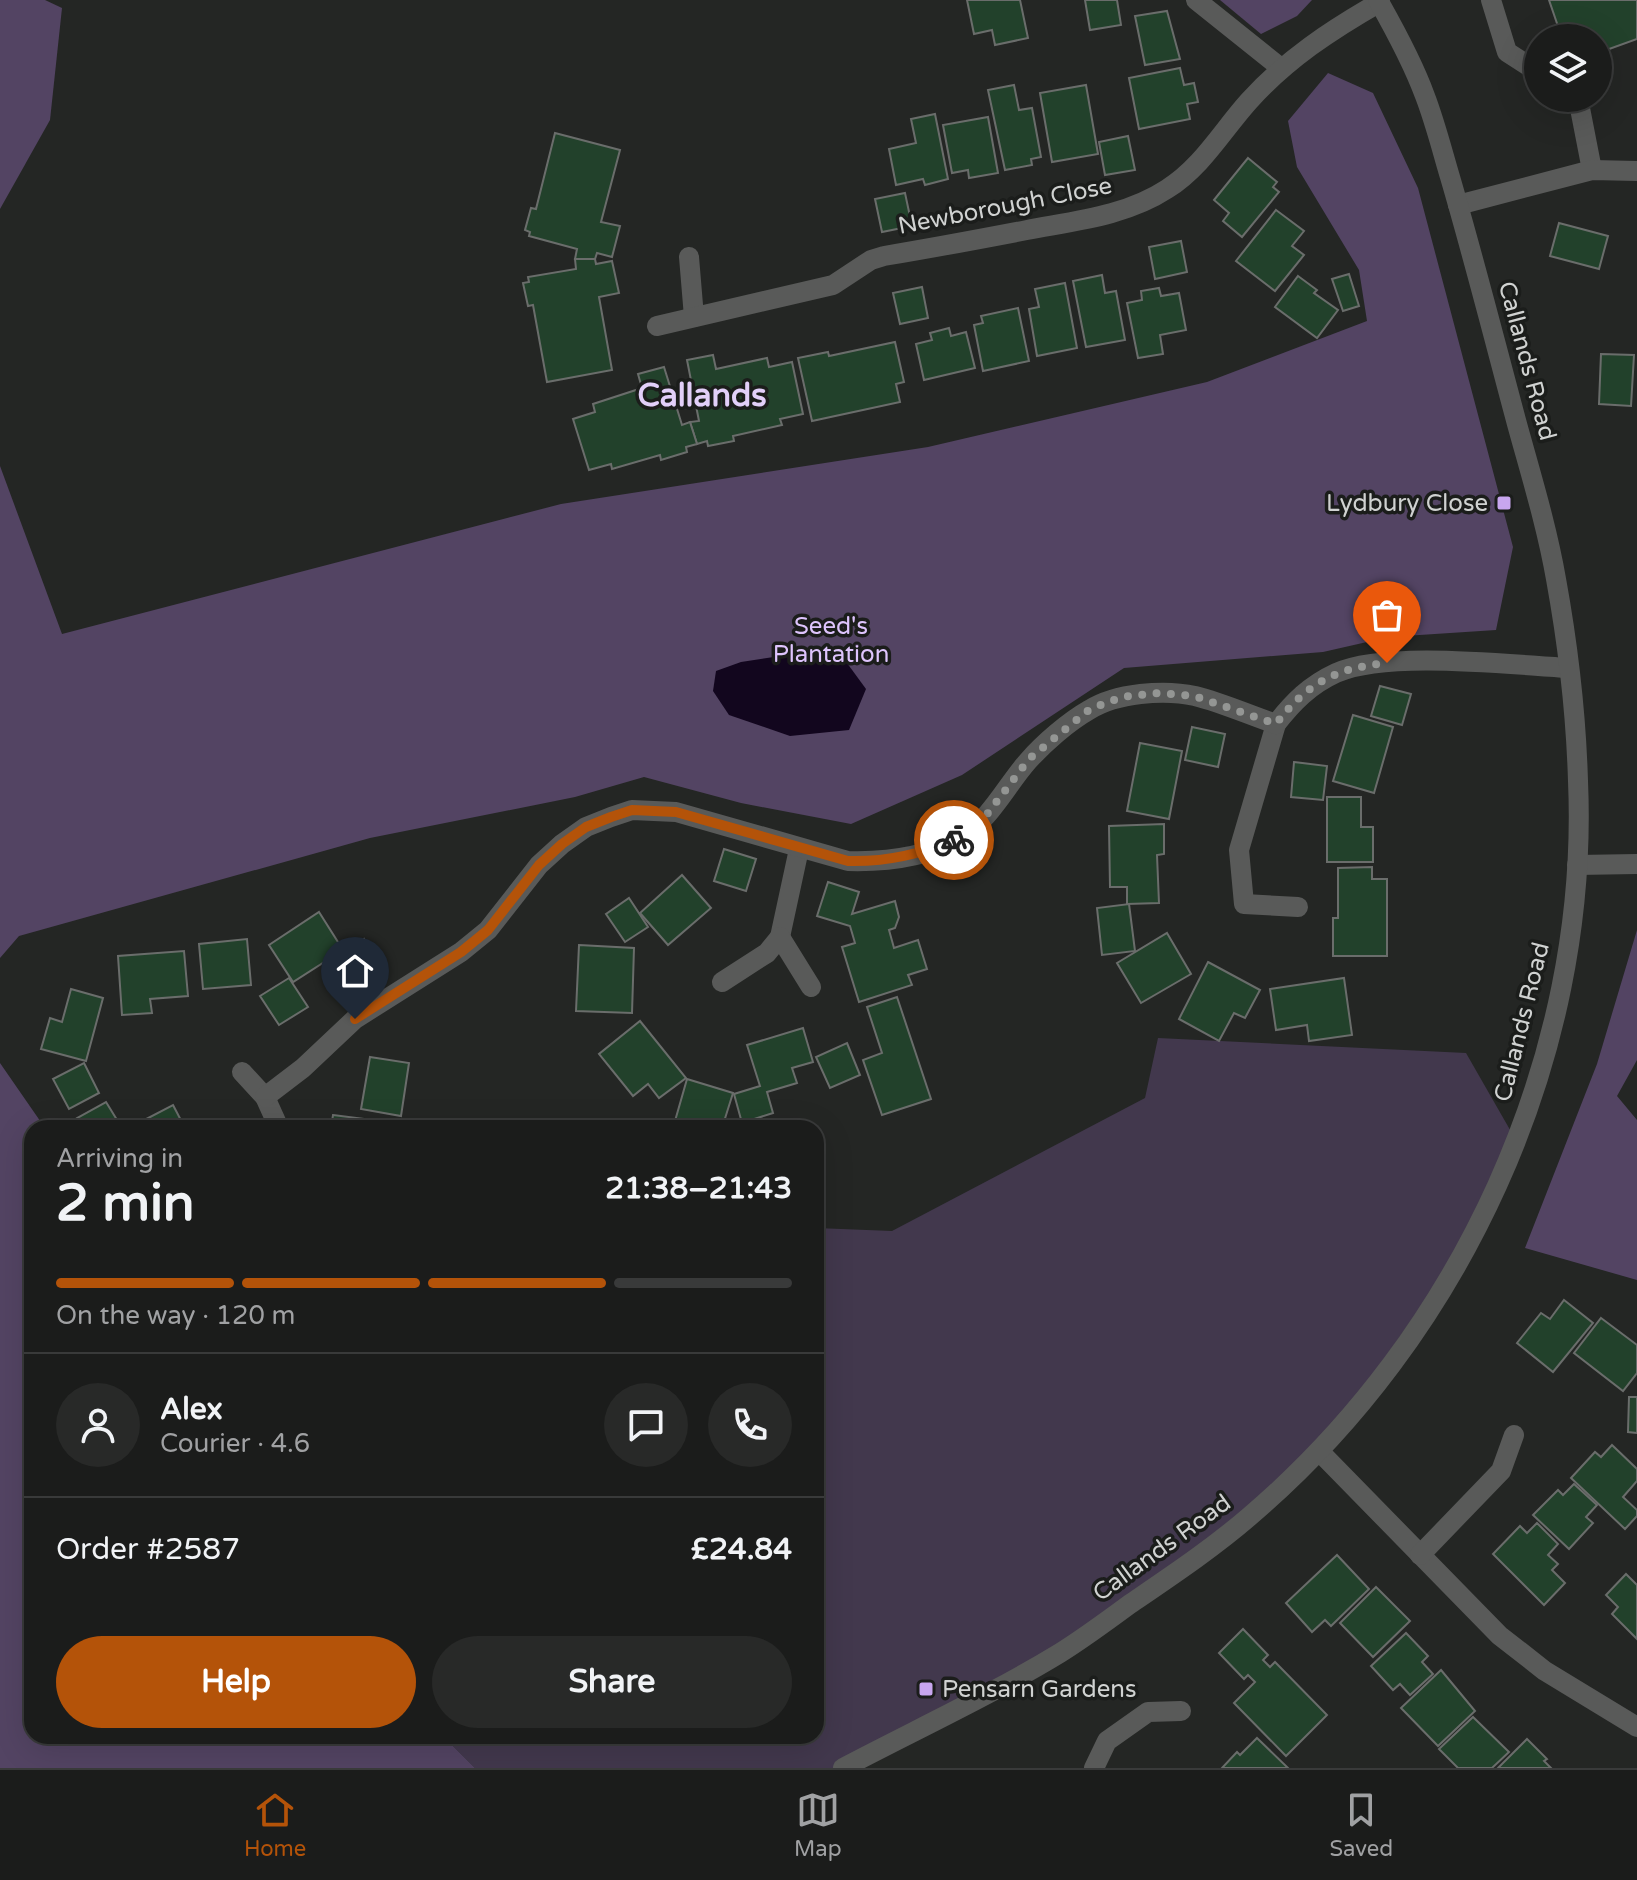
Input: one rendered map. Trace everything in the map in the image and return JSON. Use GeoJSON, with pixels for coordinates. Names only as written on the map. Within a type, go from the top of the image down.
{"type":"FeatureCollection","features":[{"type":"Feature","properties":{"kind":"street"},"geometry":{"type":"LineString","coordinates":[[1196,0],[1281,68]]}},
{"type":"Feature","properties":{"kind":"street"},"geometry":{"type":"LineString","coordinates":[[1491,0],[1507,52],[1524,63]]}},
{"type":"Feature","properties":{"kind":"street","name":"Newborough Close"},"geometry":{"type":"LineString","coordinates":[[657,326],[833,285],[871,260],[884,256],[1084,219],[1151,199],[1185,176],[1200,161],[1247,103],[1281,68],[1311,44],[1379,1]]}},
{"type":"Feature","properties":{"kind":"street","name":"Callands Road"},"geometry":{"type":"LineString","coordinates":[[843,1768],[1061,1653],[1177,1572],[1251,1515],[1319,1451],[1387,1373],[1443,1291],[1480,1223],[1517,1142],[1538,1076],[1557,1004],[1569,939],[1577,865],[1579,784],[1569,668],[1556,576],[1458,205],[1425,95],[1379,1]]}},
{"type":"Feature","properties":{"kind":"street"},"geometry":{"type":"LineString","coordinates":[[1581,112],[1592,170]]}},
{"type":"Feature","properties":{"kind":"street"},"geometry":{"type":"LineString","coordinates":[[1458,205],[1592,170],[1637,171]]}},
{"type":"Feature","properties":{"kind":"street"},"geometry":{"type":"LineString","coordinates":[[689,257],[694,317]]}},
{"type":"Feature","properties":{"kind":"street"},"geometry":{"type":"LineString","coordinates":[[1298,907],[1244,904],[1239,850],[1276,724],[1293,702],[1315,684],[1359,666],[1423,661],[1569,668]]}},
{"type":"Feature","properties":{"kind":"street"},"geometry":{"type":"LineString","coordinates":[[265,1097],[303,1068],[355,1019],[470,945],[488,930],[539,865],[562,844],[586,827],[632,810],[676,812],[799,849],[848,861],[877,862],[933,849],[961,837],[985,817],[1029,759],[1060,732],[1090,709],[1122,697],[1158,693],[1194,696],[1276,724]]}},
{"type":"Feature","properties":{"kind":"street"},"geometry":{"type":"LineString","coordinates":[[722,982],[767,953],[780,937],[799,849]]}},
{"type":"Feature","properties":{"kind":"street"},"geometry":{"type":"LineString","coordinates":[[1577,865],[1637,864]]}},
{"type":"Feature","properties":{"kind":"street"},"geometry":{"type":"LineString","coordinates":[[780,937],[811,987]]}},
{"type":"Feature","properties":{"kind":"street"},"geometry":{"type":"LineString","coordinates":[[242,1072],[265,1097],[275,1120]]}},
{"type":"Feature","properties":{"kind":"street"},"geometry":{"type":"LineString","coordinates":[[1420,1555],[1501,1471],[1514,1435]]}},
{"type":"Feature","properties":{"kind":"street"},"geometry":{"type":"LineString","coordinates":[[1319,1451],[1499,1635],[1524,1655],[1637,1727]]}},
{"type":"Feature","properties":{"kind":"street"},"geometry":{"type":"LineString","coordinates":[[1094,1768],[1107,1741],[1148,1712],[1181,1711]]}},
{"type":"Feature","properties":{"kind":"shaded area"},"geometry":{"type":"Polygon","coordinates":[[[787,655],[847,663],[866,689],[849,730],[790,736],[729,715],[713,691],[716,671],[741,662],[787,655]]]}},
{"type":"Feature","properties":{"kind":"shaded area"},"geometry":{"type":"Polygon","coordinates":[[[1158,1038],[1466,1053],[1517,1142],[1480,1223],[1319,1451],[1061,1653],[843,1768],[475,1768],[451,1744],[824,1744],[824,1228],[892,1231],[1145,1098],[1158,1038]]]}},
{"type":"Feature","properties":{"kind":"green space"},"geometry":{"type":"Polygon","coordinates":[[[0,0],[45,0],[62,8],[50,120],[0,209],[0,0]]]}},
{"type":"Feature","properties":{"kind":"green space"},"geometry":{"type":"Polygon","coordinates":[[[1220,0],[1312,0],[1297,16],[1261,34],[1220,0]]]}},
{"type":"Feature","properties":{"kind":"green space","name":"Seed's Plantation"},"geometry":{"type":"Polygon","coordinates":[[[1328,73],[1373,93],[1418,188],[1513,547],[1496,630],[1389,637],[1323,652],[1124,668],[962,775],[851,824],[741,803],[644,777],[575,797],[370,838],[19,936],[0,958],[0,466],[62,634],[561,504],[928,447],[1207,382],[1367,321],[1359,270],[1297,167],[1288,121],[1328,73]]]}},
{"type":"Feature","properties":{"kind":"green space"},"geometry":{"type":"Polygon","coordinates":[[[1637,930],[1637,1060],[1617,1096],[1637,1120],[1637,1280],[1525,1248],[1597,1064],[1637,930]]]}},
{"type":"Feature","properties":{"kind":"green space"},"geometry":{"type":"Polygon","coordinates":[[[0,1063],[39,1120],[24,1120],[24,1744],[451,1744],[475,1768],[0,1768],[0,1063]]]}},
{"type":"Feature","properties":{"kind":"building"},"geometry":{"type":"Polygon","coordinates":[[[967,0],[1020,0],[1028,38],[995,45],[992,30],[974,34],[967,0]]]}},
{"type":"Feature","properties":{"kind":"building"},"geometry":{"type":"Polygon","coordinates":[[[1085,0],[1117,0],[1121,25],[1090,30],[1085,0]]]}},
{"type":"Feature","properties":{"kind":"building"},"geometry":{"type":"Polygon","coordinates":[[[1549,0],[1637,0],[1637,39],[1612,48],[1612,24],[1557,24],[1549,0]]]}},
{"type":"Feature","properties":{"kind":"building"},"geometry":{"type":"Polygon","coordinates":[[[1167,11],[1180,59],[1145,65],[1135,16],[1167,11]]]}},
{"type":"Feature","properties":{"kind":"building"},"geometry":{"type":"Polygon","coordinates":[[[1180,68],[1184,85],[1194,83],[1198,102],[1187,104],[1190,119],[1139,129],[1129,78],[1180,68]]]}},
{"type":"Feature","properties":{"kind":"building"},"geometry":{"type":"Polygon","coordinates":[[[1014,85],[1019,110],[1032,108],[1041,157],[1031,159],[1032,165],[1005,170],[988,90],[1014,85]]]}},
{"type":"Feature","properties":{"kind":"building"},"geometry":{"type":"Polygon","coordinates":[[[1086,85],[1098,154],[1052,162],[1040,93],[1086,85]]]}},
{"type":"Feature","properties":{"kind":"building"},"geometry":{"type":"Polygon","coordinates":[[[935,114],[948,179],[925,185],[923,179],[896,185],[889,149],[916,143],[911,119],[935,114]]]}},
{"type":"Feature","properties":{"kind":"building"},"geometry":{"type":"Polygon","coordinates":[[[988,117],[998,173],[969,178],[968,170],[952,173],[943,125],[988,117]]]}},
{"type":"Feature","properties":{"kind":"building"},"geometry":{"type":"Polygon","coordinates":[[[555,133],[620,150],[601,222],[620,226],[612,257],[597,253],[595,259],[575,259],[577,249],[529,236],[530,232],[525,230],[531,208],[536,209],[555,133]]]}},
{"type":"Feature","properties":{"kind":"building"},"geometry":{"type":"Polygon","coordinates":[[[1128,136],[1135,170],[1105,175],[1099,142],[1128,136]]]}},
{"type":"Feature","properties":{"kind":"building"},"geometry":{"type":"Polygon","coordinates":[[[1248,158],[1277,182],[1273,187],[1279,192],[1242,237],[1223,221],[1229,213],[1214,200],[1248,158]]]}},
{"type":"Feature","properties":{"kind":"building"},"geometry":{"type":"Polygon","coordinates":[[[905,193],[912,226],[882,232],[875,199],[905,193]]]}},
{"type":"Feature","properties":{"kind":"building"},"geometry":{"type":"Polygon","coordinates":[[[1276,210],[1304,231],[1292,246],[1304,255],[1275,291],[1236,261],[1276,210]]]}},
{"type":"Feature","properties":{"kind":"building"},"geometry":{"type":"Polygon","coordinates":[[[1559,223],[1608,236],[1599,269],[1550,256],[1559,223]]]}},
{"type":"Feature","properties":{"kind":"building"},"geometry":{"type":"Polygon","coordinates":[[[1181,241],[1187,272],[1155,279],[1149,247],[1181,241]]]}},
{"type":"Feature","properties":{"kind":"building"},"geometry":{"type":"Polygon","coordinates":[[[575,259],[595,259],[596,264],[612,261],[619,293],[599,297],[612,370],[547,382],[533,305],[528,306],[523,283],[529,282],[528,277],[576,269],[575,259]]]}},
{"type":"Feature","properties":{"kind":"building"},"geometry":{"type":"Polygon","coordinates":[[[1349,274],[1359,306],[1343,311],[1332,279],[1349,274]]]}},
{"type":"Feature","properties":{"kind":"building"},"geometry":{"type":"Polygon","coordinates":[[[1102,275],[1105,293],[1116,291],[1125,340],[1086,347],[1073,281],[1102,275]]]}},
{"type":"Feature","properties":{"kind":"building"},"geometry":{"type":"Polygon","coordinates":[[[1298,276],[1317,290],[1314,293],[1338,310],[1317,338],[1275,307],[1298,276]]]}},
{"type":"Feature","properties":{"kind":"building"},"geometry":{"type":"Polygon","coordinates":[[[1065,283],[1077,348],[1037,356],[1029,309],[1039,307],[1035,289],[1065,283]]]}},
{"type":"Feature","properties":{"kind":"building"},"geometry":{"type":"Polygon","coordinates":[[[922,287],[928,318],[900,324],[893,293],[922,287]]]}},
{"type":"Feature","properties":{"kind":"building"},"geometry":{"type":"Polygon","coordinates":[[[1159,288],[1161,296],[1179,293],[1186,330],[1160,335],[1163,354],[1138,358],[1127,303],[1142,300],[1141,291],[1159,288]]]}},
{"type":"Feature","properties":{"kind":"building"},"geometry":{"type":"Polygon","coordinates":[[[1018,308],[1029,361],[983,371],[974,325],[983,323],[981,316],[1018,308]]]}},
{"type":"Feature","properties":{"kind":"building"},"geometry":{"type":"Polygon","coordinates":[[[949,328],[951,336],[966,332],[975,368],[924,380],[916,344],[932,340],[930,333],[949,328]]]}},
{"type":"Feature","properties":{"kind":"building"},"geometry":{"type":"Polygon","coordinates":[[[895,342],[904,382],[896,384],[900,402],[812,421],[798,358],[828,352],[829,356],[895,342]]]}},
{"type":"Feature","properties":{"kind":"building"},"geometry":{"type":"Polygon","coordinates":[[[1601,354],[1634,355],[1631,406],[1599,404],[1601,354]]]}},
{"type":"Feature","properties":{"kind":"building"},"geometry":{"type":"Polygon","coordinates":[[[713,355],[716,369],[767,358],[769,367],[792,362],[803,414],[780,419],[782,425],[733,436],[734,441],[708,446],[707,441],[697,444],[690,422],[699,421],[687,360],[713,355]]]}},
{"type":"Feature","properties":{"kind":"building"},"geometry":{"type":"Polygon","coordinates":[[[664,367],[682,425],[690,422],[697,444],[686,447],[687,452],[661,460],[660,455],[612,469],[611,464],[589,470],[573,419],[595,412],[593,404],[642,388],[638,374],[664,367]]]}},
{"type":"Feature","properties":{"kind":"building"},"geometry":{"type":"Polygon","coordinates":[[[1380,686],[1411,694],[1402,725],[1371,716],[1380,686]]]}},
{"type":"Feature","properties":{"kind":"building"},"geometry":{"type":"Polygon","coordinates":[[[1353,715],[1393,727],[1374,793],[1333,781],[1353,715]]]}},
{"type":"Feature","properties":{"kind":"building"},"geometry":{"type":"Polygon","coordinates":[[[1192,727],[1225,734],[1218,767],[1185,760],[1192,727]]]}},
{"type":"Feature","properties":{"kind":"building"},"geometry":{"type":"Polygon","coordinates":[[[1140,743],[1182,751],[1169,819],[1127,811],[1140,743]]]}},
{"type":"Feature","properties":{"kind":"building"},"geometry":{"type":"Polygon","coordinates":[[[1294,762],[1327,766],[1323,800],[1291,797],[1294,762]]]}},
{"type":"Feature","properties":{"kind":"building"},"geometry":{"type":"Polygon","coordinates":[[[1327,797],[1361,797],[1361,827],[1373,827],[1373,862],[1327,862],[1327,797]]]}},
{"type":"Feature","properties":{"kind":"building"},"geometry":{"type":"Polygon","coordinates":[[[1164,824],[1164,854],[1157,855],[1159,903],[1127,904],[1127,887],[1110,887],[1109,826],[1164,824]]]}},
{"type":"Feature","properties":{"kind":"building"},"geometry":{"type":"Polygon","coordinates":[[[724,849],[756,859],[746,891],[714,881],[724,849]]]}},
{"type":"Feature","properties":{"kind":"building"},"geometry":{"type":"Polygon","coordinates":[[[1372,867],[1372,879],[1387,879],[1387,956],[1333,956],[1333,918],[1338,918],[1338,868],[1372,867]]]}},
{"type":"Feature","properties":{"kind":"building"},"geometry":{"type":"Polygon","coordinates":[[[682,875],[711,908],[668,945],[640,913],[682,875]]]}},
{"type":"Feature","properties":{"kind":"building"},"geometry":{"type":"Polygon","coordinates":[[[828,882],[859,892],[852,914],[895,901],[899,917],[895,928],[889,930],[894,948],[918,940],[927,969],[908,975],[912,985],[859,1002],[842,947],[855,943],[850,926],[817,916],[828,882]]]}},
{"type":"Feature","properties":{"kind":"building"},"geometry":{"type":"Polygon","coordinates":[[[629,898],[648,927],[625,942],[606,914],[629,898]]]}},
{"type":"Feature","properties":{"kind":"building"},"geometry":{"type":"Polygon","coordinates":[[[1129,904],[1135,951],[1102,955],[1097,908],[1129,904]]]}},
{"type":"Feature","properties":{"kind":"building"},"geometry":{"type":"Polygon","coordinates":[[[319,912],[343,950],[293,982],[269,945],[319,912]]]}},
{"type":"Feature","properties":{"kind":"building"},"geometry":{"type":"Polygon","coordinates":[[[1167,933],[1191,974],[1141,1003],[1117,963],[1167,933]]]}},
{"type":"Feature","properties":{"kind":"building"},"geometry":{"type":"Polygon","coordinates":[[[247,939],[251,985],[203,989],[199,944],[247,939]]]}},
{"type":"Feature","properties":{"kind":"building"},"geometry":{"type":"Polygon","coordinates":[[[364,939],[379,965],[356,978],[341,954],[364,939]]]}},
{"type":"Feature","properties":{"kind":"building"},"geometry":{"type":"Polygon","coordinates":[[[579,945],[634,948],[632,1013],[576,1011],[579,945]]]}},
{"type":"Feature","properties":{"kind":"building"},"geometry":{"type":"Polygon","coordinates":[[[184,951],[188,996],[150,999],[152,1013],[122,1015],[118,956],[184,951]]]}},
{"type":"Feature","properties":{"kind":"building"},"geometry":{"type":"Polygon","coordinates":[[[1208,962],[1260,990],[1245,1018],[1234,1013],[1219,1041],[1179,1019],[1208,962]]]}},
{"type":"Feature","properties":{"kind":"building"},"geometry":{"type":"Polygon","coordinates":[[[289,978],[308,1007],[279,1025],[260,996],[289,978]]]}},
{"type":"Feature","properties":{"kind":"building"},"geometry":{"type":"Polygon","coordinates":[[[1344,978],[1352,1035],[1309,1041],[1307,1025],[1276,1030],[1270,989],[1344,978]]]}},
{"type":"Feature","properties":{"kind":"building"},"geometry":{"type":"Polygon","coordinates":[[[71,989],[103,998],[86,1061],[41,1049],[50,1018],[62,1022],[71,989]]]}},
{"type":"Feature","properties":{"kind":"building"},"geometry":{"type":"Polygon","coordinates":[[[897,997],[931,1099],[882,1115],[863,1060],[882,1053],[867,1007],[897,997]]]}},
{"type":"Feature","properties":{"kind":"building"},"geometry":{"type":"Polygon","coordinates":[[[640,1021],[686,1078],[659,1098],[648,1084],[633,1096],[599,1054],[640,1021]]]}},
{"type":"Feature","properties":{"kind":"building"},"geometry":{"type":"Polygon","coordinates":[[[803,1028],[813,1062],[792,1068],[797,1083],[767,1092],[773,1113],[741,1120],[734,1094],[760,1086],[747,1045],[803,1028]]]}},
{"type":"Feature","properties":{"kind":"building"},"geometry":{"type":"Polygon","coordinates":[[[847,1043],[860,1075],[830,1088],[816,1057],[847,1043]]]}},
{"type":"Feature","properties":{"kind":"building"},"geometry":{"type":"Polygon","coordinates":[[[370,1057],[409,1063],[401,1116],[361,1109],[370,1057]]]}},
{"type":"Feature","properties":{"kind":"building"},"geometry":{"type":"Polygon","coordinates":[[[84,1063],[99,1093],[69,1109],[53,1079],[84,1063]]]}},
{"type":"Feature","properties":{"kind":"building"},"geometry":{"type":"Polygon","coordinates":[[[687,1079],[733,1093],[725,1120],[675,1120],[687,1079]]]}},
{"type":"Feature","properties":{"kind":"building"},"geometry":{"type":"Polygon","coordinates":[[[106,1102],[117,1120],[78,1120],[106,1102]]]}},
{"type":"Feature","properties":{"kind":"building"},"geometry":{"type":"Polygon","coordinates":[[[173,1105],[181,1120],[144,1120],[173,1105]]]}},
{"type":"Feature","properties":{"kind":"building"},"geometry":{"type":"Polygon","coordinates":[[[333,1115],[365,1119],[365,1120],[332,1120],[333,1115]]]}},
{"type":"Feature","properties":{"kind":"building"},"geometry":{"type":"Polygon","coordinates":[[[1564,1300],[1593,1323],[1553,1372],[1517,1343],[1541,1313],[1550,1319],[1564,1300]]]}},
{"type":"Feature","properties":{"kind":"building"},"geometry":{"type":"Polygon","coordinates":[[[1601,1318],[1637,1345],[1637,1373],[1623,1391],[1574,1353],[1601,1318]]]}},
{"type":"Feature","properties":{"kind":"building"},"geometry":{"type":"Polygon","coordinates":[[[1629,1397],[1637,1397],[1637,1433],[1628,1432],[1629,1397]]]}},
{"type":"Feature","properties":{"kind":"building"},"geometry":{"type":"Polygon","coordinates":[[[1612,1445],[1637,1469],[1637,1481],[1623,1497],[1637,1510],[1637,1516],[1625,1529],[1571,1478],[1595,1452],[1601,1457],[1612,1445]]]}},
{"type":"Feature","properties":{"kind":"building"},"geometry":{"type":"Polygon","coordinates":[[[1574,1484],[1597,1505],[1586,1517],[1593,1523],[1569,1549],[1533,1515],[1558,1490],[1563,1495],[1574,1484]]]}},
{"type":"Feature","properties":{"kind":"building"},"geometry":{"type":"Polygon","coordinates":[[[1537,1523],[1558,1544],[1548,1555],[1558,1564],[1552,1570],[1565,1583],[1544,1605],[1493,1554],[1520,1526],[1527,1533],[1537,1523]]]}},
{"type":"Feature","properties":{"kind":"building"},"geometry":{"type":"Polygon","coordinates":[[[1337,1555],[1369,1589],[1331,1626],[1325,1620],[1312,1632],[1286,1603],[1337,1555]]]}},
{"type":"Feature","properties":{"kind":"building"},"geometry":{"type":"Polygon","coordinates":[[[1626,1574],[1637,1585],[1637,1639],[1612,1614],[1618,1607],[1606,1595],[1626,1574]]]}},
{"type":"Feature","properties":{"kind":"building"},"geometry":{"type":"Polygon","coordinates":[[[1376,1587],[1410,1621],[1373,1657],[1340,1623],[1376,1587]]]}},
{"type":"Feature","properties":{"kind":"building"},"geometry":{"type":"Polygon","coordinates":[[[1243,1629],[1268,1655],[1263,1660],[1270,1667],[1275,1662],[1327,1715],[1286,1756],[1234,1703],[1255,1682],[1248,1675],[1244,1679],[1219,1653],[1243,1629]]]}},
{"type":"Feature","properties":{"kind":"building"},"geometry":{"type":"Polygon","coordinates":[[[1406,1633],[1428,1656],[1422,1662],[1433,1674],[1410,1695],[1400,1684],[1393,1690],[1371,1666],[1406,1633]]]}},
{"type":"Feature","properties":{"kind":"building"},"geometry":{"type":"Polygon","coordinates":[[[1441,1670],[1475,1711],[1438,1746],[1401,1708],[1441,1670]]]}},
{"type":"Feature","properties":{"kind":"building"},"geometry":{"type":"Polygon","coordinates":[[[1473,1717],[1509,1752],[1492,1768],[1458,1768],[1439,1749],[1473,1717]]]}},
{"type":"Feature","properties":{"kind":"building"},"geometry":{"type":"Polygon","coordinates":[[[1257,1738],[1288,1768],[1222,1768],[1237,1752],[1240,1755],[1257,1738]]]}},
{"type":"Feature","properties":{"kind":"building"},"geometry":{"type":"Polygon","coordinates":[[[1527,1739],[1547,1759],[1544,1761],[1551,1768],[1498,1768],[1527,1739]]]}},
{"type":"Feature","properties":{"kind":"way so far"},"geometry":{"type":"LineString","coordinates":[[954,840],[985,817],[1029,759],[1090,709],[1122,697],[1158,693],[1194,696],[1276,724],[1293,702],[1315,684],[1338,672],[1387,663]]}},
{"type":"Feature","properties":{"kind":"place","name":"Lydbury Close"},"geometry":{"type":"Point","coordinates":[1504,503]}},
{"type":"Feature","properties":{"kind":"place","name":"Pensarn Gardens"},"geometry":{"type":"Point","coordinates":[926,1689]}},
{"type":"Feature","properties":{"kind":"district","name":"Callands"},"geometry":{"type":"Point","coordinates":[702,396]}},
{"type":"Feature","properties":{"kind":"route"},"geometry":{"type":"LineString","coordinates":[[355,1019],[461,952],[488,930],[539,865],[562,844],[586,827],[632,810],[676,812],[848,861],[877,862],[904,857],[954,840]]}}]}
